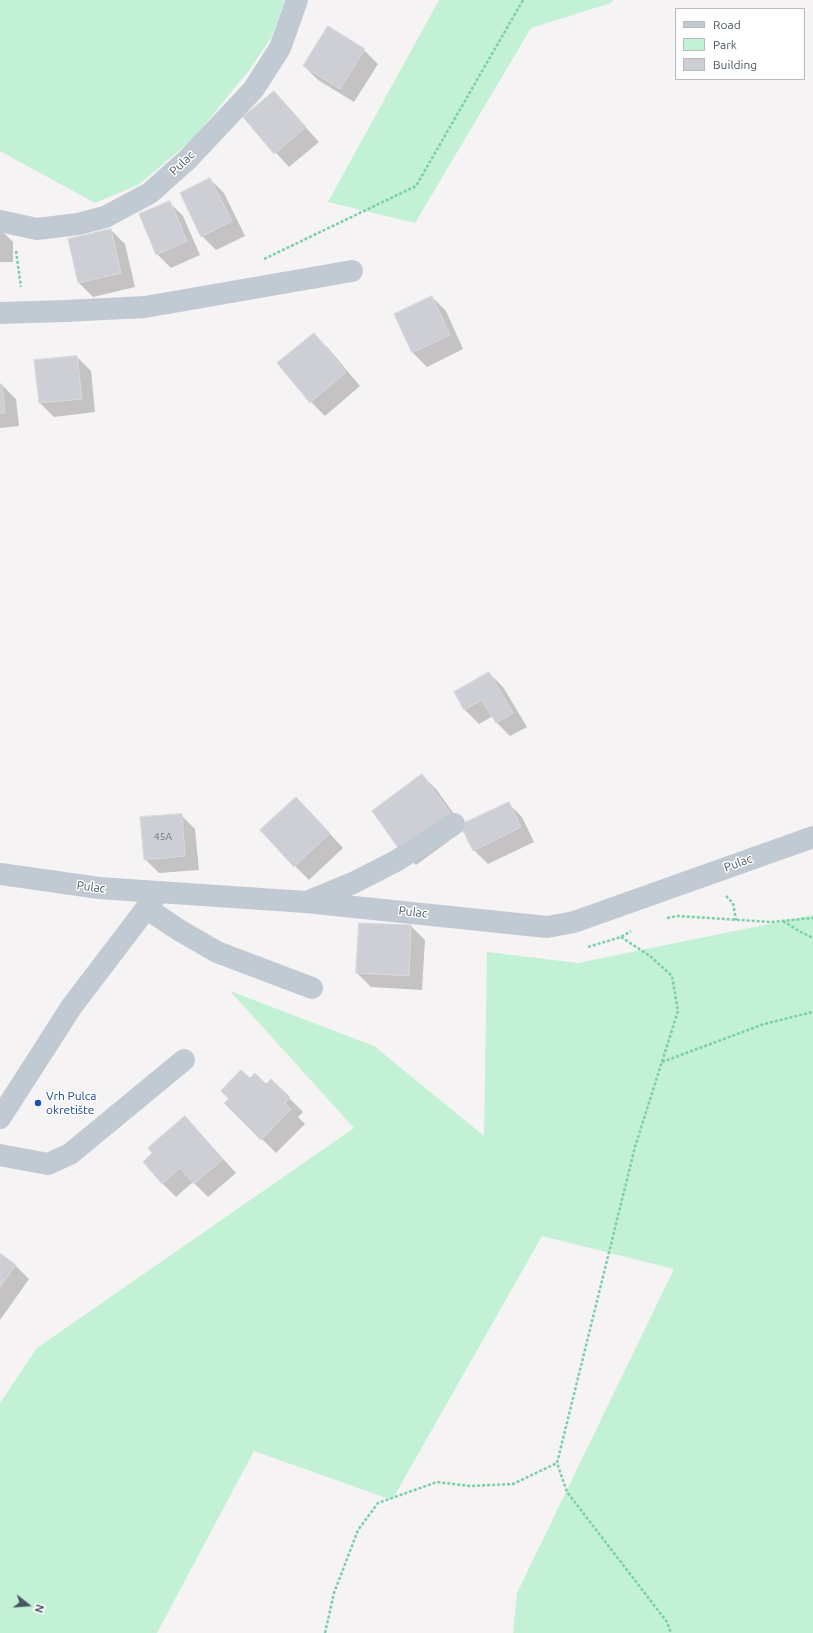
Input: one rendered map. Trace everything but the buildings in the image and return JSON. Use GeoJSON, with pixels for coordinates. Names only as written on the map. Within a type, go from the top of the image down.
{"type":"FeatureCollection","features":[{"type":"Feature","properties":{"kind":"street","name":"Pulac"},"geometry":{"type":"LineString","coordinates":[[6,222],[37,228],[78,224],[105,217],[150,193],[188,158],[253,90],[280,48],[297,0]]}},
{"type":"Feature","properties":{"kind":"street"},"geometry":{"type":"LineString","coordinates":[[0,313],[65,312],[145,307],[352,271]]}},
{"type":"Feature","properties":{"kind":"street"},"geometry":{"type":"LineString","coordinates":[[306,902],[353,883],[396,861],[454,824]]}},
{"type":"Feature","properties":{"kind":"street","name":"Pulac"},"geometry":{"type":"LineString","coordinates":[[0,874],[99,888],[152,900],[306,902],[547,926],[574,922],[813,837]]}},
{"type":"Feature","properties":{"kind":"street"},"geometry":{"type":"LineString","coordinates":[[0,1118],[72,1006],[152,900],[179,930],[217,952],[312,988]]}},
{"type":"Feature","properties":{"kind":"street"},"geometry":{"type":"LineString","coordinates":[[0,1155],[48,1164],[70,1154],[184,1060]]}},
{"type":"Feature","properties":{"kind":"path"},"geometry":{"type":"LineString","coordinates":[[259,261],[416,186],[523,0]]}},
{"type":"Feature","properties":{"kind":"path"},"geometry":{"type":"LineString","coordinates":[[6,222],[21,289]]}},
{"type":"Feature","properties":{"kind":"path"},"geometry":{"type":"LineString","coordinates":[[724,894],[733,903],[736,920]]}},
{"type":"Feature","properties":{"kind":"path"},"geometry":{"type":"LineString","coordinates":[[663,920],[678,916],[736,920],[782,921],[813,918]]}},
{"type":"Feature","properties":{"kind":"path"},"geometry":{"type":"LineString","coordinates":[[782,921],[813,938]]}},
{"type":"Feature","properties":{"kind":"path"},"geometry":{"type":"LineString","coordinates":[[588,947],[620,937],[634,929]]}},
{"type":"Feature","properties":{"kind":"path"},"geometry":{"type":"LineString","coordinates":[[620,937],[650,956],[672,976],[678,1011],[635,1147],[557,1463],[567,1492],[667,1622],[672,1633]]}},
{"type":"Feature","properties":{"kind":"path"},"geometry":{"type":"LineString","coordinates":[[662,1062],[764,1024],[813,1012]]}},
{"type":"Feature","properties":{"kind":"path"},"geometry":{"type":"LineString","coordinates":[[325,1633],[334,1593],[358,1530],[378,1503],[437,1482],[470,1486],[513,1484],[557,1463]]}},
{"type":"Feature","properties":{"kind":"green space"},"geometry":{"type":"Polygon","coordinates":[[[0,0],[285,0],[271,38],[250,69],[193,139],[138,185],[95,203],[0,151],[0,0]]]}},
{"type":"Feature","properties":{"kind":"green space"},"geometry":{"type":"Polygon","coordinates":[[[439,0],[613,0],[611,3],[531,28],[415,223],[328,202],[439,0]]]}},
{"type":"Feature","properties":{"kind":"green space"},"geometry":{"type":"Polygon","coordinates":[[[813,915],[813,1633],[513,1633],[517,1593],[674,1269],[542,1236],[392,1500],[254,1451],[157,1633],[0,1633],[0,1403],[37,1348],[354,1128],[230,991],[374,1046],[484,1136],[487,952],[578,963],[813,915]]]}},
{"type":"Feature","properties":{"kind":"place","name":"Vrh Pulca okretište"},"geometry":{"type":"Point","coordinates":[38,1103]}}]}
